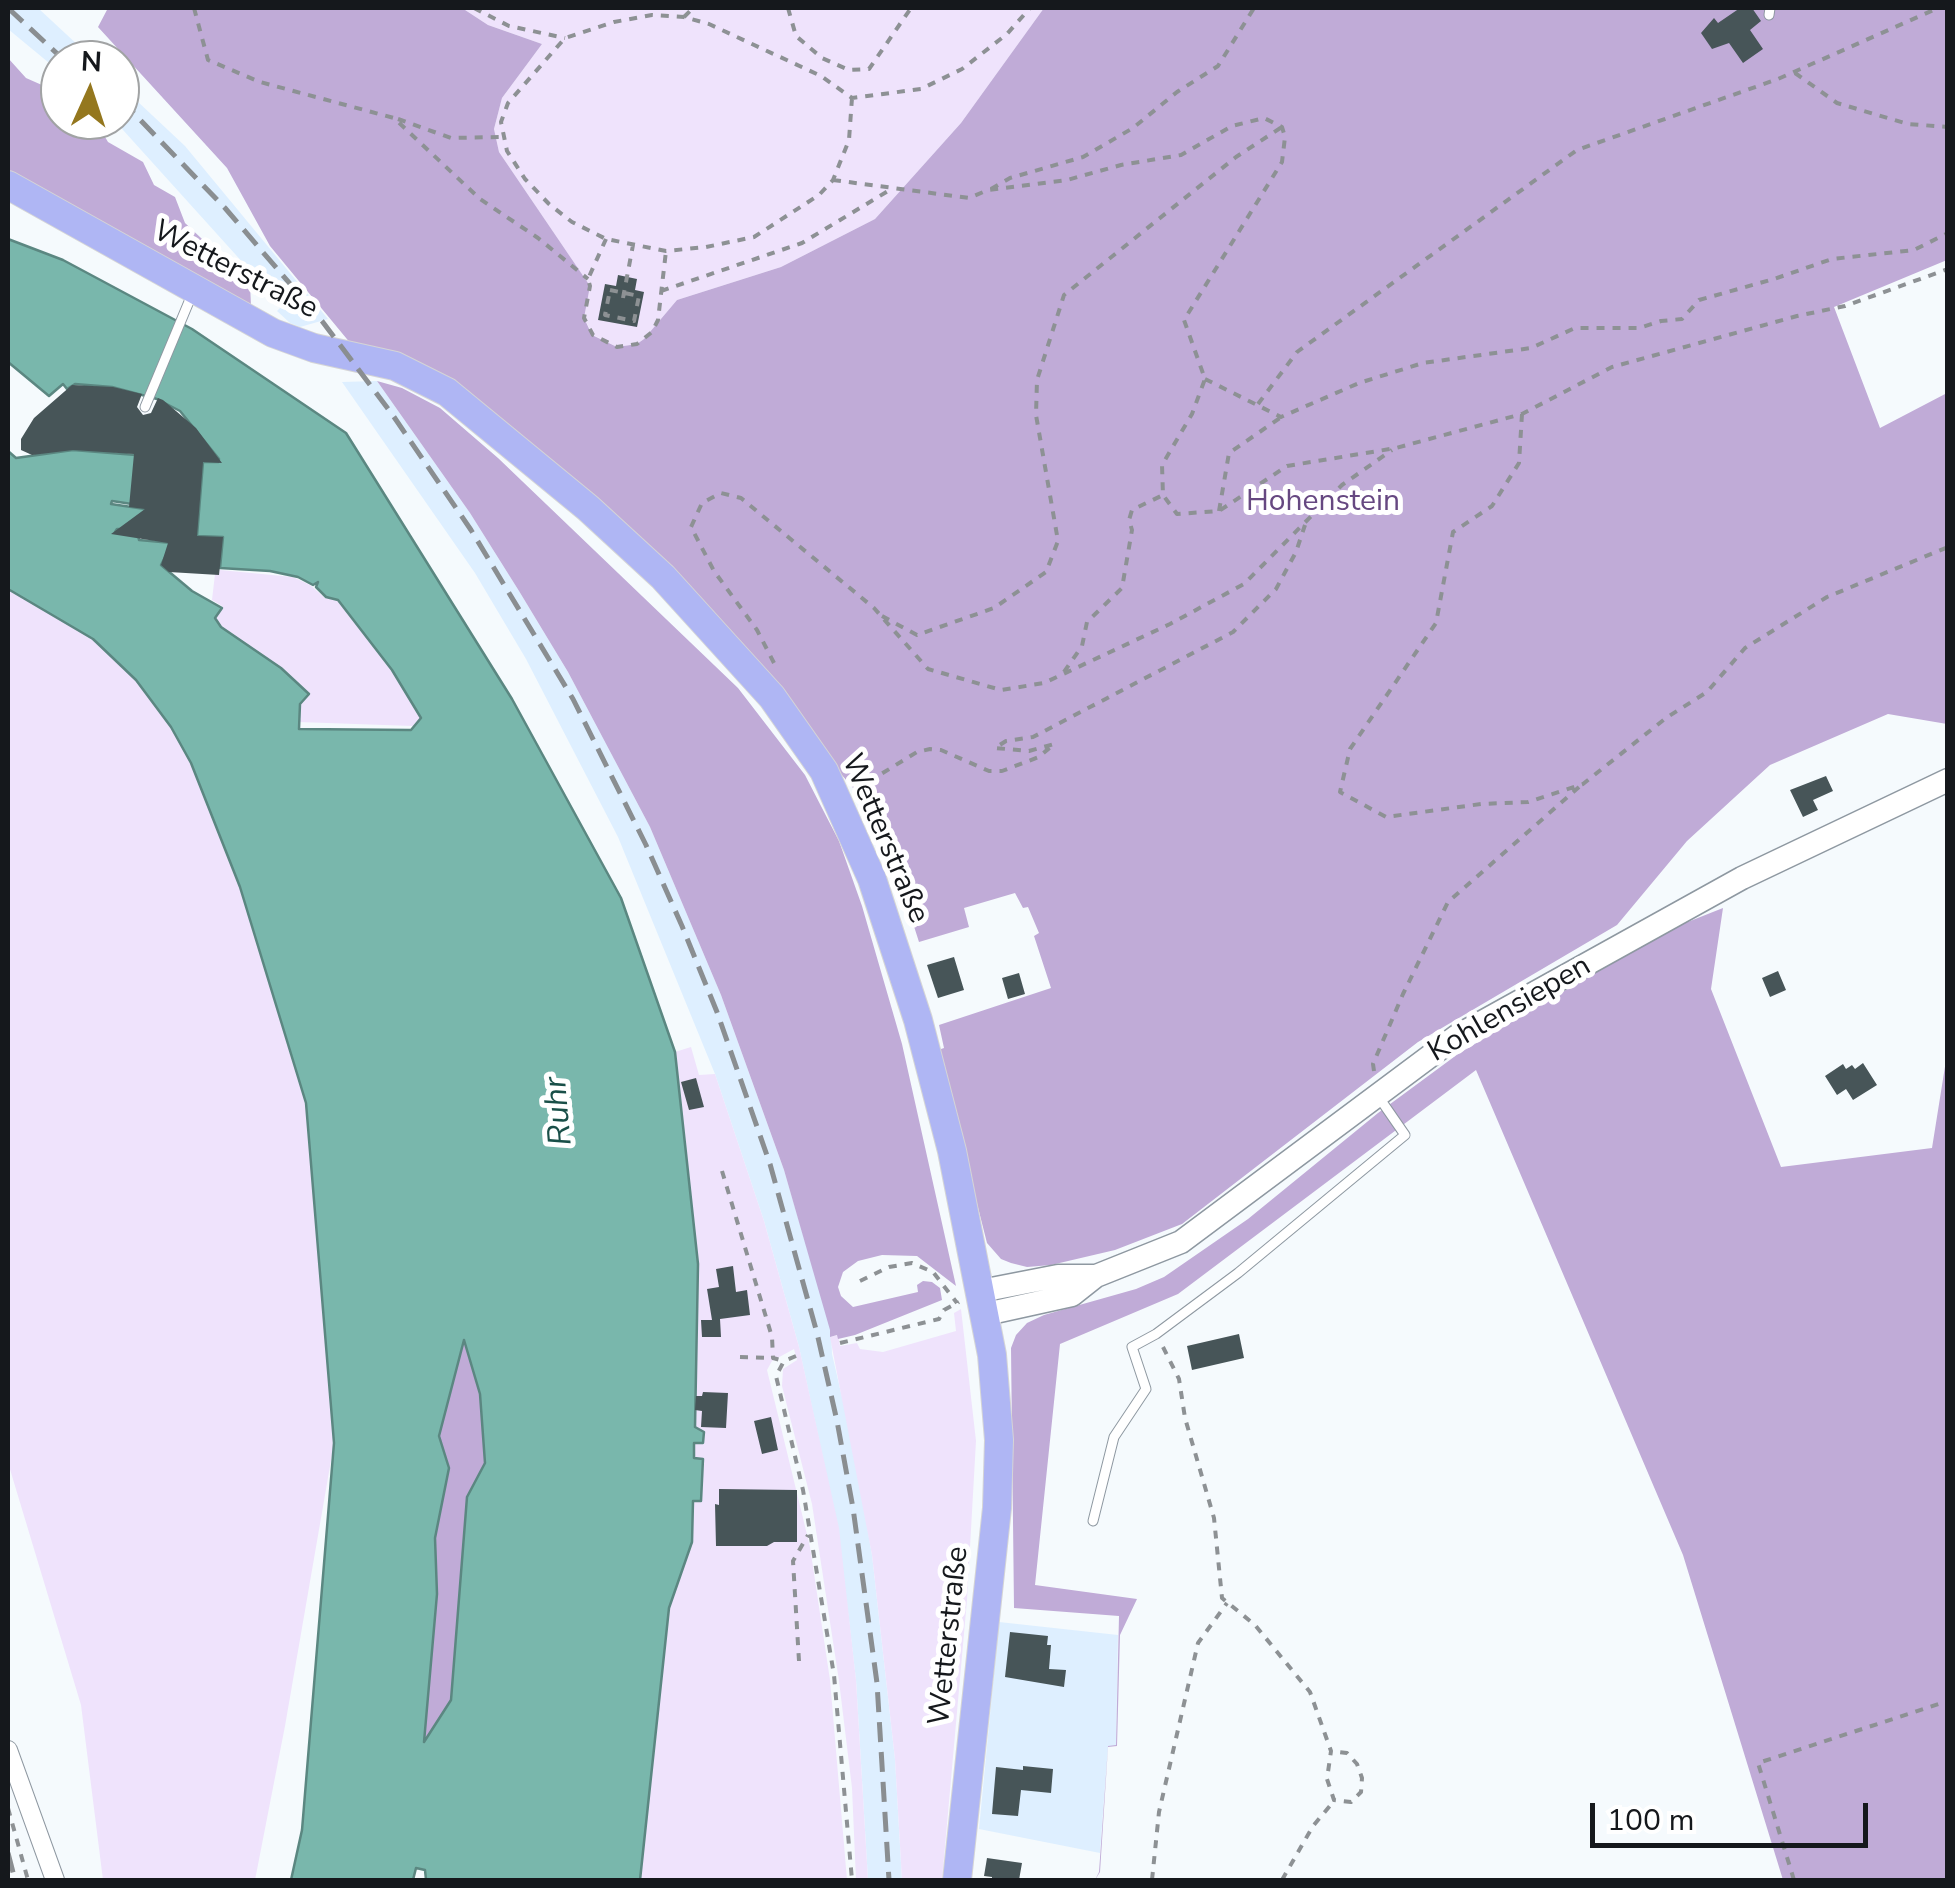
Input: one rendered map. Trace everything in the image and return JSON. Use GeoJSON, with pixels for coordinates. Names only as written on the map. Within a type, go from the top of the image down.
{"type":"FeatureCollection","features":[{"type":"Feature","properties":{"kind":"main road","name":"Wetterstraße"},"geometry":{"type":"LineString","coordinates":[[8,185],[283,338],[396,366],[447,392],[588,508],[662,576],[772,696],[824,771],[877,894],[918,1020],[952,1151],[1000,1440],[997,1508],[957,1880]]}},
{"type":"Feature","properties":{"kind":"street","name":"Kohlensiepen"},"geometry":{"type":"LineString","coordinates":[[975,1303],[1058,1276],[1096,1276],[1180,1242],[1457,1036],[1742,878],[1948,780]]}},
{"type":"Feature","properties":{"kind":"street"},"geometry":{"type":"LineString","coordinates":[[8,1750],[54,1880]]}},
{"type":"Feature","properties":{"kind":"lane"},"geometry":{"type":"LineString","coordinates":[[145,407],[194,289]]}},
{"type":"Feature","properties":{"kind":"lane"},"geometry":{"type":"LineString","coordinates":[[1093,1522],[1114,1437],[1146,1389],[1132,1347],[1156,1334],[1238,1273],[1405,1135],[1377,1094]]}},
{"type":"Feature","properties":{"kind":"path"},"geometry":{"type":"LineString","coordinates":[[194,8],[208,60],[260,82],[394,118],[451,138],[502,136]]}},
{"type":"Feature","properties":{"kind":"path"},"geometry":{"type":"LineString","coordinates":[[474,8],[509,26],[565,38],[652,15],[684,17],[762,46],[821,76],[852,98],[921,89],[962,69],[1007,34],[1030,8]]}},
{"type":"Feature","properties":{"kind":"path"},"geometry":{"type":"LineString","coordinates":[[684,17],[693,8]]}},
{"type":"Feature","properties":{"kind":"path"},"geometry":{"type":"LineString","coordinates":[[788,8],[796,36],[822,58],[849,70],[869,69],[911,8]]}},
{"type":"Feature","properties":{"kind":"path"},"geometry":{"type":"LineString","coordinates":[[833,180],[969,198],[1010,178],[1083,157],[1133,128],[1177,92],[1218,66],[1254,8]]}},
{"type":"Feature","properties":{"kind":"path"},"geometry":{"type":"LineString","coordinates":[[1258,404],[1298,352],[1576,150],[1794,72],[1938,8]]}},
{"type":"Feature","properties":{"kind":"path"},"geometry":{"type":"LineString","coordinates":[[565,38],[508,103],[500,122],[506,151],[525,179],[572,222],[606,239],[666,252],[754,236],[819,194],[833,180],[849,140],[852,98]]}},
{"type":"Feature","properties":{"kind":"path"},"geometry":{"type":"LineString","coordinates":[[1794,72],[1837,103],[1908,124],[1948,128]]}},
{"type":"Feature","properties":{"kind":"path"},"geometry":{"type":"LineString","coordinates":[[394,118],[480,199],[538,238],[588,280],[584,318],[592,335],[617,347],[637,344],[652,332],[658,320],[666,252]]}},
{"type":"Feature","properties":{"kind":"path"},"geometry":{"type":"LineString","coordinates":[[988,190],[1067,180],[1121,165],[1181,155],[1232,126],[1264,118],[1282,127],[1282,162],[1184,320],[1205,380],[1192,414],[1162,465],[1164,495],[1177,514],[1219,511],[1287,466],[1396,448],[1522,414],[1612,367],[1846,306],[1948,269]]}},
{"type":"Feature","properties":{"kind":"path"},"geometry":{"type":"LineString","coordinates":[[878,614],[918,635],[994,608],[1046,572],[1058,541],[1036,415],[1037,380],[1064,294],[1236,158],[1282,127]]}},
{"type":"Feature","properties":{"kind":"path"},"geometry":{"type":"LineString","coordinates":[[661,291],[802,243],[896,186]]}},
{"type":"Feature","properties":{"kind":"path"},"geometry":{"type":"LineString","coordinates":[[1219,511],[1230,453],[1281,417],[1360,383],[1422,363],[1530,348],[1575,328],[1639,328],[1661,320],[1682,319],[1699,300],[1832,259],[1914,250],[1948,232]]}},
{"type":"Feature","properties":{"kind":"path"},"geometry":{"type":"LineString","coordinates":[[588,280],[606,239]]}},
{"type":"Feature","properties":{"kind":"path"},"geometry":{"type":"LineString","coordinates":[[624,295],[633,245]]}},
{"type":"Feature","properties":{"kind":"path"},"geometry":{"type":"LineString","coordinates":[[610,290],[624,295],[639,296],[634,321],[605,315],[610,290]]}},
{"type":"Feature","properties":{"kind":"path"},"geometry":{"type":"LineString","coordinates":[[1205,380],[1281,417]]}},
{"type":"Feature","properties":{"kind":"path"},"geometry":{"type":"LineString","coordinates":[[1522,414],[1520,463],[1492,506],[1453,532],[1436,623],[1350,749],[1340,792],[1386,818],[1481,804],[1528,802],[1583,784]]}},
{"type":"Feature","properties":{"kind":"path"},"geometry":{"type":"LineString","coordinates":[[772,696],[774,662],[691,527],[702,503],[721,493],[741,498],[878,614],[928,669],[1002,690],[1044,684],[1244,584],[1342,485],[1396,448]]}},
{"type":"Feature","properties":{"kind":"path"},"geometry":{"type":"LineString","coordinates":[[1062,675],[1082,646],[1087,622],[1122,588],[1132,510],[1164,495]]}},
{"type":"Feature","properties":{"kind":"path"},"geometry":{"type":"LineString","coordinates":[[838,799],[924,750],[940,750],[989,771],[1002,772],[1039,757],[1054,744],[1029,750],[995,748],[1006,741],[1032,737],[1233,632],[1276,589],[1296,552],[1306,520]]}},
{"type":"Feature","properties":{"kind":"path"},"geometry":{"type":"LineString","coordinates":[[1377,1094],[1372,1064],[1448,902],[1583,784],[1666,718],[1707,692],[1746,648],[1828,597],[1948,548]]}},
{"type":"Feature","properties":{"kind":"path"},"geometry":{"type":"LineString","coordinates":[[722,1171],[772,1337],[774,1358]]}},
{"type":"Feature","properties":{"kind":"path"},"geometry":{"type":"LineString","coordinates":[[860,1281],[889,1266],[912,1262],[933,1272],[975,1303]]}},
{"type":"Feature","properties":{"kind":"path"},"geometry":{"type":"LineString","coordinates":[[840,1344],[938,1319],[944,1310],[975,1303]]}},
{"type":"Feature","properties":{"kind":"path"},"geometry":{"type":"LineString","coordinates":[[1156,1334],[1179,1379],[1185,1418],[1214,1518],[1222,1598],[1255,1625],[1310,1692],[1331,1751],[1327,1779],[1334,1800]]}},
{"type":"Feature","properties":{"kind":"path"},"geometry":{"type":"LineString","coordinates":[[740,1357],[784,1360],[796,1356]]}},
{"type":"Feature","properties":{"kind":"path"},"geometry":{"type":"LineString","coordinates":[[784,1360],[776,1376],[804,1490],[834,1675],[852,1880]]}},
{"type":"Feature","properties":{"kind":"path"},"geometry":{"type":"LineString","coordinates":[[799,1661],[793,1561],[810,1532]]}},
{"type":"Feature","properties":{"kind":"path"},"geometry":{"type":"LineString","coordinates":[[1152,1880],[1159,1812],[1198,1643],[1227,1603]]}},
{"type":"Feature","properties":{"kind":"path"},"geometry":{"type":"LineString","coordinates":[[1794,1880],[1758,1763],[1948,1700]]}},
{"type":"Feature","properties":{"kind":"path"},"geometry":{"type":"LineString","coordinates":[[1331,1751],[1347,1753],[1362,1778],[1361,1792],[1351,1802],[1334,1800]]}},
{"type":"Feature","properties":{"kind":"path"},"geometry":{"type":"LineString","coordinates":[[1282,1880],[1312,1826],[1334,1800]]}},
{"type":"Feature","properties":{"kind":"path"},"geometry":{"type":"LineString","coordinates":[[8,1806],[28,1880]]}},
{"type":"Feature","properties":{"kind":"shaded area"},"geometry":{"type":"Polygon","coordinates":[[[8,8],[38,8],[72,40],[40,40],[40,55],[8,29],[8,8]]]}},
{"type":"Feature","properties":{"kind":"shaded area"},"geometry":{"type":"Polygon","coordinates":[[[462,8],[1044,8],[961,123],[875,219],[781,267],[677,300],[644,339],[617,347],[593,335],[584,318],[590,286],[499,152],[494,129],[502,98],[542,44],[488,25],[462,8]]]}},
{"type":"Feature","properties":{"kind":"shaded area"},"geometry":{"type":"Polygon","coordinates":[[[140,104],[185,146],[328,319],[300,327],[277,311],[282,306],[132,140],[140,140],[140,104]]]}},
{"type":"Feature","properties":{"kind":"shaded area"},"geometry":{"type":"Polygon","coordinates":[[[377,381],[470,513],[519,591],[568,672],[650,827],[721,995],[784,1170],[831,1330],[832,1354],[872,1555],[895,1759],[902,1880],[868,1880],[856,1680],[838,1528],[799,1347],[764,1221],[715,1074],[618,837],[526,659],[475,573],[342,382],[377,381]]]}},
{"type":"Feature","properties":{"kind":"shaded area"},"geometry":{"type":"Polygon","coordinates":[[[220,570],[293,577],[325,598],[336,598],[403,685],[421,718],[413,726],[298,722],[300,704],[308,694],[281,668],[221,627],[215,618],[222,606],[212,600],[215,574],[220,570]]]}},
{"type":"Feature","properties":{"kind":"shaded area"},"geometry":{"type":"Polygon","coordinates":[[[8,589],[93,639],[136,680],[171,727],[191,763],[240,887],[306,1103],[334,1443],[255,1880],[103,1880],[81,1705],[9,1466],[8,589]]]}},
{"type":"Feature","properties":{"kind":"shaded area"},"geometry":{"type":"Polygon","coordinates":[[[691,1047],[699,1075],[715,1074],[764,1221],[799,1347],[839,1528],[856,1680],[868,1880],[856,1880],[852,1788],[839,1681],[812,1504],[782,1386],[783,1369],[797,1360],[794,1349],[772,1361],[767,1370],[810,1547],[830,1680],[847,1880],[640,1880],[669,1608],[692,1542],[693,1500],[701,1501],[702,1459],[694,1458],[694,1443],[703,1442],[704,1432],[695,1428],[698,1264],[675,1052],[691,1047]]]}},
{"type":"Feature","properties":{"kind":"shaded area"},"geometry":{"type":"Polygon","coordinates":[[[961,1309],[976,1441],[967,1600],[942,1880],[902,1880],[895,1759],[872,1555],[830,1337],[838,1335],[840,1346],[857,1343],[860,1349],[883,1352],[956,1331],[954,1313],[961,1309]]]}},
{"type":"Feature","properties":{"kind":"shaded area"},"geometry":{"type":"Polygon","coordinates":[[[999,1622],[1118,1635],[1116,1746],[1108,1746],[1100,1853],[979,1829],[999,1622]]]}},
{"type":"Feature","properties":{"kind":"green space","name":"Hohenstein"},"geometry":{"type":"Polygon","coordinates":[[[108,8],[462,8],[488,25],[542,44],[502,98],[494,129],[499,152],[590,286],[584,318],[592,335],[617,347],[644,339],[677,300],[781,267],[875,219],[961,123],[1044,8],[1947,8],[1947,260],[1834,307],[1880,428],[1947,393],[1947,724],[1888,714],[1770,765],[1687,841],[1617,925],[1418,1042],[1182,1224],[1115,1250],[1051,1265],[1027,1267],[1011,1263],[1001,1259],[987,1243],[938,1050],[944,1048],[939,1025],[1051,988],[1034,936],[1039,933],[1028,907],[1023,908],[1015,893],[964,908],[969,927],[919,942],[887,842],[867,804],[622,522],[351,344],[270,246],[227,168],[140,73],[140,40],[110,40],[98,27],[108,8]]]}},
{"type":"Feature","properties":{"kind":"green space"},"geometry":{"type":"Polygon","coordinates":[[[8,58],[26,78],[40,84],[40,140],[107,140],[143,162],[154,185],[175,197],[185,223],[250,284],[251,306],[8,170],[8,58]]]}},
{"type":"Feature","properties":{"kind":"green space"},"geometry":{"type":"Polygon","coordinates":[[[377,381],[402,388],[440,408],[498,458],[738,688],[805,775],[839,841],[862,906],[902,1044],[956,1286],[917,1256],[882,1255],[858,1261],[843,1272],[838,1287],[853,1307],[918,1292],[917,1285],[923,1281],[940,1288],[942,1300],[855,1335],[830,1337],[784,1170],[721,995],[650,827],[568,672],[519,591],[470,513],[377,381]]]}},
{"type":"Feature","properties":{"kind":"green space"},"geometry":{"type":"Polygon","coordinates":[[[1723,908],[1711,989],[1781,1167],[1932,1148],[1947,1054],[1947,1880],[1783,1880],[1683,1555],[1476,1070],[1178,1294],[1060,1344],[1035,1585],[1137,1599],[1120,1635],[1117,1746],[1108,1747],[1100,1872],[1095,1880],[1099,1872],[1108,1746],[1116,1745],[1119,1616],[1014,1608],[1011,1348],[1016,1335],[1027,1323],[1044,1315],[1164,1277],[1248,1219],[1378,1113],[1458,1054],[1665,931],[1723,908]]]}},
{"type":"Feature","properties":{"kind":"green space"},"geometry":{"type":"Polygon","coordinates":[[[464,1338],[480,1394],[485,1463],[467,1497],[451,1700],[423,1744],[437,1594],[435,1538],[449,1468],[439,1436],[464,1338]]]}},
{"type":"Feature","properties":{"kind":"water","name":"Ruhr"},"geometry":{"type":"Polygon","coordinates":[[[8,239],[63,260],[192,329],[346,433],[512,699],[621,898],[675,1052],[698,1264],[695,1427],[704,1432],[703,1443],[694,1443],[694,1458],[703,1459],[701,1501],[693,1501],[692,1542],[669,1608],[640,1880],[426,1880],[425,1870],[416,1868],[413,1880],[291,1880],[302,1830],[334,1443],[306,1103],[240,887],[191,763],[171,727],[136,680],[93,639],[8,589],[8,451],[16,458],[73,450],[136,455],[145,506],[112,501],[111,504],[145,509],[143,529],[115,532],[138,535],[139,540],[172,543],[161,565],[192,591],[222,608],[215,618],[221,627],[281,668],[309,694],[300,704],[299,729],[411,730],[421,718],[392,670],[338,600],[326,597],[316,587],[318,582],[313,585],[270,571],[220,568],[223,537],[197,536],[203,462],[219,459],[180,411],[157,399],[112,387],[75,384],[67,389],[63,384],[49,396],[8,362],[8,239]],[[464,1340],[439,1436],[449,1468],[435,1538],[437,1594],[424,1742],[451,1700],[467,1497],[485,1463],[480,1394],[464,1340]]]}},
{"type":"Feature","properties":{"kind":"building"},"geometry":{"type":"Polygon","coordinates":[[[1740,8],[1752,8],[1761,21],[1750,30],[1763,49],[1743,63],[1729,43],[1712,49],[1701,33],[1714,18],[1718,23],[1740,8]]]}},
{"type":"Feature","properties":{"kind":"building"},"geometry":{"type":"Polygon","coordinates":[[[618,275],[637,279],[635,290],[644,292],[637,327],[598,320],[605,284],[616,286],[618,275]]]}},
{"type":"Feature","properties":{"kind":"building"},"geometry":{"type":"Polygon","coordinates":[[[72,385],[113,387],[142,394],[137,407],[143,415],[151,413],[158,398],[196,428],[222,463],[203,462],[197,536],[223,537],[219,575],[169,572],[161,565],[168,543],[111,534],[145,509],[129,507],[134,454],[73,450],[32,455],[21,450],[21,439],[34,418],[72,385]]]}},
{"type":"Feature","properties":{"kind":"building"},"geometry":{"type":"Polygon","coordinates":[[[1826,776],[1833,791],[1813,800],[1818,810],[1803,817],[1790,790],[1826,776]]]}},
{"type":"Feature","properties":{"kind":"building"},"geometry":{"type":"Polygon","coordinates":[[[954,957],[964,990],[938,998],[927,965],[954,957]]]}},
{"type":"Feature","properties":{"kind":"building"},"geometry":{"type":"Polygon","coordinates":[[[1778,971],[1786,990],[1770,997],[1762,978],[1778,971]]]}},
{"type":"Feature","properties":{"kind":"building"},"geometry":{"type":"Polygon","coordinates":[[[1019,973],[1025,994],[1008,999],[1002,978],[1019,973]]]}},
{"type":"Feature","properties":{"kind":"building"},"geometry":{"type":"Polygon","coordinates":[[[1863,1063],[1877,1085],[1853,1100],[1846,1089],[1837,1095],[1825,1076],[1843,1064],[1846,1069],[1852,1065],[1855,1069],[1863,1063]]]}},
{"type":"Feature","properties":{"kind":"building"},"geometry":{"type":"Polygon","coordinates":[[[696,1078],[704,1107],[689,1110],[681,1082],[696,1078]]]}},
{"type":"Feature","properties":{"kind":"building"},"geometry":{"type":"Polygon","coordinates":[[[733,1266],[736,1292],[747,1290],[750,1315],[720,1319],[721,1337],[702,1337],[701,1320],[712,1320],[707,1289],[719,1287],[716,1269],[733,1266]]]}},
{"type":"Feature","properties":{"kind":"building"},"geometry":{"type":"Polygon","coordinates":[[[1239,1334],[1244,1358],[1192,1370],[1187,1346],[1239,1334]]]}},
{"type":"Feature","properties":{"kind":"building"},"geometry":{"type":"Polygon","coordinates":[[[703,1392],[728,1393],[726,1428],[701,1427],[702,1411],[695,1410],[696,1396],[703,1392]]]}},
{"type":"Feature","properties":{"kind":"building"},"geometry":{"type":"Polygon","coordinates":[[[771,1417],[778,1450],[762,1454],[754,1421],[771,1417]]]}},
{"type":"Feature","properties":{"kind":"building"},"geometry":{"type":"Polygon","coordinates":[[[719,1489],[797,1490],[797,1542],[716,1546],[715,1504],[719,1505],[719,1489]]]}},
{"type":"Feature","properties":{"kind":"building"},"geometry":{"type":"Polygon","coordinates":[[[1010,1632],[1048,1636],[1049,1669],[1066,1670],[1064,1687],[1005,1677],[1010,1632]]]}},
{"type":"Feature","properties":{"kind":"building"},"geometry":{"type":"Polygon","coordinates":[[[1023,1766],[1053,1769],[1051,1793],[1021,1790],[1018,1816],[992,1814],[996,1767],[1023,1770],[1023,1766]]]}},
{"type":"Feature","properties":{"kind":"building"},"geometry":{"type":"Polygon","coordinates":[[[987,1858],[1022,1863],[1019,1880],[992,1880],[984,1876],[987,1858]]]}},
{"type":"Feature","properties":{"kind":"railway"},"geometry":{"type":"LineString","coordinates":[[8,8],[42,40]]}},
{"type":"Feature","properties":{"kind":"railway"},"geometry":{"type":"LineString","coordinates":[[140,120],[225,208],[322,321],[392,414],[471,530],[573,699],[682,926],[717,1012],[770,1164],[837,1421],[877,1683],[889,1880]]}},
{"type":"Feature","properties":{"kind":"railway"},"geometry":{"type":"LineString","coordinates":[[8,1853],[15,1880]]}}]}
